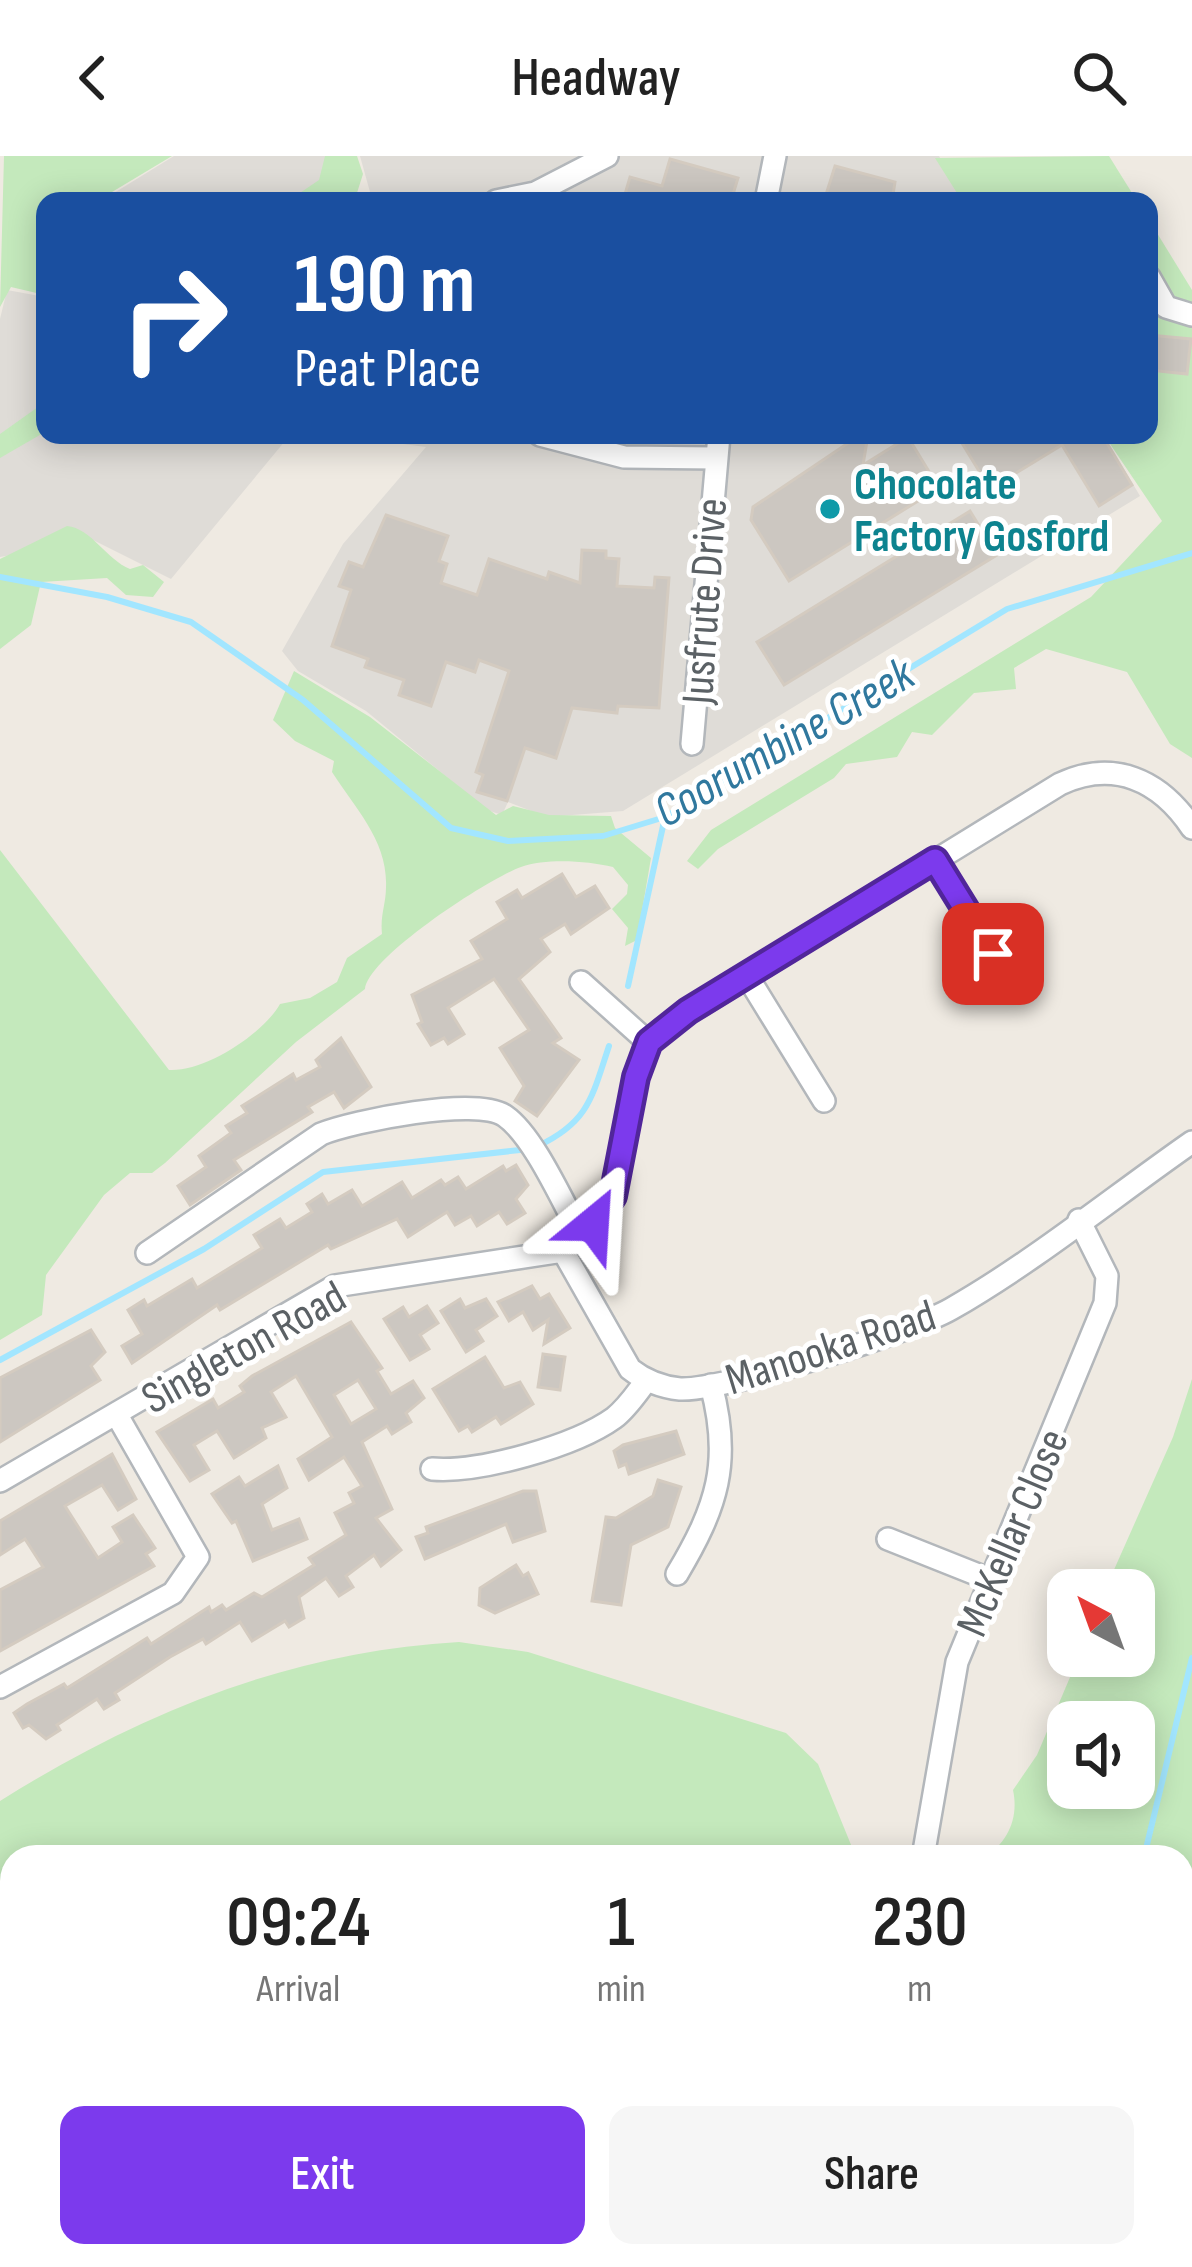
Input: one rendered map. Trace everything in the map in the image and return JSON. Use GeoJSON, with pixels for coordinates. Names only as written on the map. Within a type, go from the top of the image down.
{"type":"FeatureCollection","features":[{"type":"Feature","properties":{"kind":"street"},"geometry":{"type":"LineString","coordinates":[[539,192],[607,156]]}},
{"type":"Feature","properties":{"kind":"street"},"geometry":{"type":"LineString","coordinates":[[768,192],[775,156]]}},
{"type":"Feature","properties":{"kind":"street"},"geometry":{"type":"LineString","coordinates":[[1158,286],[1186,312]]}},
{"type":"Feature","properties":{"kind":"street","name":"Jusfrute Drive"},"geometry":{"type":"LineString","coordinates":[[573,444],[624,458],[716,446],[692,744]]}},
{"type":"Feature","properties":{"kind":"street"},"geometry":{"type":"LineString","coordinates":[[432,1469],[466,1472],[594,1430],[617,1416],[646,1381],[613,1345],[563,1251],[613,1196],[636,1077],[649,1042],[747,976],[1083,773],[1126,774],[1152,783],[1192,828]]}},
{"type":"Feature","properties":{"kind":"street"},"geometry":{"type":"LineString","coordinates":[[935,860],[1012,985]]}},
{"type":"Feature","properties":{"kind":"street"},"geometry":{"type":"LineString","coordinates":[[747,976],[824,1101]]}},
{"type":"Feature","properties":{"kind":"street"},"geometry":{"type":"LineString","coordinates":[[581,982],[649,1042]]}},
{"type":"Feature","properties":{"kind":"street"},"geometry":{"type":"LineString","coordinates":[[151,1219],[156,1246],[321,1134],[346,1124],[489,1108],[520,1132],[581,1235]]}},
{"type":"Feature","properties":{"kind":"street","name":"Manooka Road"},"geometry":{"type":"LineString","coordinates":[[646,1381],[681,1389],[712,1385],[870,1343],[950,1310],[1192,1142]]}},
{"type":"Feature","properties":{"kind":"street","name":"McKellar Close"},"geometry":{"type":"LineString","coordinates":[[925,1845],[957,1662],[1105,1303],[1107,1276],[1079,1220]]}},
{"type":"Feature","properties":{"kind":"street","name":"Singleton Road"},"geometry":{"type":"LineString","coordinates":[[0,1481],[118,1417],[335,1286],[563,1251]]}},
{"type":"Feature","properties":{"kind":"street"},"geometry":{"type":"LineString","coordinates":[[677,1574],[712,1508],[720,1472],[724,1442],[712,1385]]}},
{"type":"Feature","properties":{"kind":"street"},"geometry":{"type":"LineString","coordinates":[[0,1687],[173,1593],[197,1556],[118,1417]]}},
{"type":"Feature","properties":{"kind":"street"},"geometry":{"type":"LineString","coordinates":[[888,1539],[991,1580]]}},
{"type":"Feature","properties":{"kind":"shaded area"},"geometry":{"type":"Polygon","coordinates":[[[174,156],[326,156],[348,192],[116,192],[174,156]]]}},
{"type":"Feature","properties":{"kind":"shaded area"},"geometry":{"type":"Polygon","coordinates":[[[360,156],[939,156],[957,192],[370,192],[360,156]]]}},
{"type":"Feature","properties":{"kind":"shaded area"},"geometry":{"type":"Polygon","coordinates":[[[7,290],[36,295],[36,444],[283,444],[171,579],[93,540],[0,557],[0,319],[7,290]]]}},
{"type":"Feature","properties":{"kind":"shaded area"},"geometry":{"type":"Polygon","coordinates":[[[403,444],[1109,444],[1140,496],[623,811],[547,817],[508,802],[502,815],[487,810],[366,711],[298,671],[282,651],[343,544],[426,447],[403,444]]]}},
{"type":"Feature","properties":{"kind":"green space"},"geometry":{"type":"Polygon","coordinates":[[[4,156],[172,156],[112,192],[36,192],[36,293],[11,287],[0,307],[4,156]]]}},
{"type":"Feature","properties":{"kind":"green space"},"geometry":{"type":"Polygon","coordinates":[[[325,156],[357,156],[363,174],[357,192],[301,192],[319,180],[325,156]]]}},
{"type":"Feature","properties":{"kind":"green space"},"geometry":{"type":"Polygon","coordinates":[[[1109,156],[1131,192],[956,192],[935,158],[1109,156]]]}},
{"type":"Feature","properties":{"kind":"green space"},"geometry":{"type":"Polygon","coordinates":[[[1158,235],[1192,290],[1192,758],[1170,744],[1127,672],[1046,649],[1014,668],[1016,689],[974,693],[932,735],[912,732],[897,757],[846,764],[834,778],[718,849],[698,869],[687,861],[711,830],[1091,597],[1162,521],[1110,444],[1158,444],[1158,235]]]}},
{"type":"Feature","properties":{"kind":"green space"},"geometry":{"type":"Polygon","coordinates":[[[36,408],[36,437],[0,458],[0,434],[36,408]]]}},
{"type":"Feature","properties":{"kind":"green space"},"geometry":{"type":"Polygon","coordinates":[[[67,526],[84,532],[122,565],[130,569],[143,565],[164,582],[153,597],[126,595],[107,578],[41,582],[31,625],[0,649],[0,559],[67,526]]]}},
{"type":"Feature","properties":{"kind":"green space"},"geometry":{"type":"Polygon","coordinates":[[[294,671],[370,717],[496,815],[513,806],[549,815],[611,816],[615,828],[651,858],[637,940],[625,946],[628,928],[612,909],[627,894],[628,885],[613,867],[567,861],[531,864],[458,902],[407,939],[371,975],[365,989],[296,1042],[165,1163],[152,1173],[130,1173],[104,1195],[46,1275],[42,1315],[0,1340],[0,850],[169,1070],[199,1065],[232,1049],[261,1027],[280,1004],[310,998],[337,982],[347,958],[382,934],[385,870],[376,840],[332,772],[334,761],[295,741],[273,720],[294,671]]]}},
{"type":"Feature","properties":{"kind":"green space"},"geometry":{"type":"Polygon","coordinates":[[[1192,1379],[1192,1845],[1000,1845],[1010,1829],[1013,1790],[1047,1731],[1047,1809],[1155,1809],[1155,1701],[1060,1701],[1070,1677],[1155,1677],[1155,1569],[1114,1569],[1173,1437],[1192,1379]]]}},
{"type":"Feature","properties":{"kind":"green space"},"geometry":{"type":"Polygon","coordinates":[[[459,1642],[528,1652],[786,1733],[818,1764],[851,1845],[0,1845],[0,1801],[107,1740],[163,1714],[277,1673],[397,1648],[459,1642]]]}},
{"type":"Feature","properties":{"kind":"building"},"geometry":{"type":"Polygon","coordinates":[[[670,159],[738,178],[734,192],[626,192],[630,177],[662,186],[670,159]]]}},
{"type":"Feature","properties":{"kind":"building"},"geometry":{"type":"Polygon","coordinates":[[[835,166],[895,182],[893,192],[827,192],[835,166]]]}},
{"type":"Feature","properties":{"kind":"building"},"geometry":{"type":"Polygon","coordinates":[[[1158,336],[1191,339],[1187,374],[1158,371],[1158,336]]]}},
{"type":"Feature","properties":{"kind":"building","name":"Chocolate Factory Gosford"},"geometry":{"type":"Polygon","coordinates":[[[847,444],[866,444],[863,465],[897,444],[912,444],[939,488],[789,581],[751,520],[753,507],[847,444]]]}},
{"type":"Feature","properties":{"kind":"building"},"geometry":{"type":"Polygon","coordinates":[[[962,444],[1107,444],[1132,485],[1099,506],[1062,445],[990,489],[962,444]]]}},
{"type":"Feature","properties":{"kind":"building"},"geometry":{"type":"Polygon","coordinates":[[[970,511],[997,555],[784,685],[757,642],[970,511]]]}},
{"type":"Feature","properties":{"kind":"building"},"geometry":{"type":"Polygon","coordinates":[[[386,515],[448,536],[439,561],[447,564],[441,583],[477,595],[489,559],[547,579],[549,572],[580,583],[582,550],[606,551],[606,558],[619,559],[617,586],[654,588],[655,577],[669,578],[659,708],[618,706],[617,713],[572,708],[556,758],[525,748],[507,801],[477,792],[483,775],[476,772],[509,671],[479,660],[475,672],[446,662],[431,706],[399,695],[404,680],[365,667],[368,659],[332,646],[351,590],[339,586],[349,562],[363,567],[386,515]]]}},
{"type":"Feature","properties":{"kind":"building"},"geometry":{"type":"Polygon","coordinates":[[[562,874],[576,897],[595,886],[609,908],[571,934],[565,924],[541,939],[550,952],[519,979],[561,1038],[553,1043],[579,1060],[537,1116],[515,1101],[524,1086],[500,1048],[529,1030],[494,979],[448,1008],[464,1034],[448,1044],[444,1038],[431,1045],[418,1024],[422,1022],[412,995],[482,959],[471,941],[507,919],[497,902],[517,890],[522,898],[562,874]]]}},
{"type":"Feature","properties":{"kind":"building"},"geometry":{"type":"Polygon","coordinates":[[[341,1038],[371,1087],[344,1108],[334,1092],[308,1107],[312,1112],[234,1160],[241,1170],[190,1205],[178,1186],[206,1167],[199,1156],[231,1133],[226,1126],[247,1113],[242,1106],[293,1074],[296,1080],[320,1067],[316,1060],[341,1038]]]}},
{"type":"Feature","properties":{"kind":"building"},"geometry":{"type":"Polygon","coordinates":[[[516,1165],[528,1185],[516,1199],[525,1213],[507,1224],[499,1212],[477,1226],[471,1216],[455,1225],[447,1212],[408,1237],[397,1219],[331,1249],[328,1245],[220,1310],[217,1305],[132,1363],[122,1346],[142,1334],[128,1310],[144,1300],[147,1306],[192,1279],[197,1288],[262,1248],[254,1235],[280,1219],[286,1228],[312,1212],[307,1204],[322,1194],[328,1204],[352,1190],[362,1206],[402,1182],[412,1198],[441,1180],[445,1185],[458,1177],[466,1189],[503,1166],[506,1171],[516,1165]]]}},
{"type":"Feature","properties":{"kind":"building"},"geometry":{"type":"Polygon","coordinates":[[[532,1286],[540,1299],[549,1294],[570,1328],[544,1344],[548,1320],[533,1330],[523,1312],[509,1321],[498,1302],[532,1286]]]}},
{"type":"Feature","properties":{"kind":"building"},"geometry":{"type":"Polygon","coordinates":[[[460,1299],[465,1308],[486,1299],[497,1316],[476,1330],[483,1341],[466,1352],[441,1311],[460,1299]]]}},
{"type":"Feature","properties":{"kind":"building"},"geometry":{"type":"Polygon","coordinates":[[[427,1306],[438,1323],[420,1335],[429,1349],[410,1360],[384,1319],[403,1307],[409,1317],[427,1306]]]}},
{"type":"Feature","properties":{"kind":"building"},"geometry":{"type":"Polygon","coordinates":[[[351,1322],[382,1368],[377,1371],[391,1394],[413,1381],[424,1398],[406,1413],[411,1422],[392,1434],[387,1426],[362,1442],[392,1509],[376,1518],[401,1550],[381,1566],[374,1555],[346,1576],[353,1587],[339,1596],[326,1578],[299,1597],[304,1618],[289,1627],[285,1621],[252,1641],[240,1622],[206,1644],[203,1639],[170,1657],[115,1693],[119,1700],[104,1709],[97,1699],[57,1725],[60,1730],[46,1739],[29,1725],[23,1728],[14,1713],[27,1704],[64,1684],[67,1688],[147,1638],[151,1644],[209,1607],[211,1612],[222,1605],[226,1610],[254,1593],[262,1597],[314,1565],[309,1558],[346,1535],[335,1513],[354,1503],[349,1493],[362,1486],[344,1457],[309,1480],[298,1459],[332,1437],[296,1376],[271,1392],[286,1417],[262,1428],[266,1438],[234,1458],[217,1431],[194,1445],[209,1470],[190,1481],[157,1432],[213,1399],[218,1408],[244,1392],[240,1386],[351,1322]],[[358,1380],[334,1395],[351,1424],[376,1409],[358,1380]]]}},
{"type":"Feature","properties":{"kind":"building"},"geometry":{"type":"Polygon","coordinates":[[[91,1330],[105,1352],[91,1366],[100,1380],[0,1442],[0,1378],[91,1330]]]}},
{"type":"Feature","properties":{"kind":"building"},"geometry":{"type":"Polygon","coordinates":[[[543,1354],[565,1357],[560,1390],[538,1387],[543,1354]]]}},
{"type":"Feature","properties":{"kind":"building"},"geometry":{"type":"Polygon","coordinates":[[[485,1357],[504,1388],[520,1382],[533,1404],[501,1424],[496,1417],[472,1432],[468,1426],[459,1431],[433,1389],[485,1357]]]}},
{"type":"Feature","properties":{"kind":"building"},"geometry":{"type":"Polygon","coordinates":[[[676,1431],[684,1454],[629,1474],[626,1464],[619,1467],[614,1451],[623,1445],[676,1431]]]}},
{"type":"Feature","properties":{"kind":"building"},"geometry":{"type":"Polygon","coordinates":[[[112,1454],[136,1499],[118,1510],[102,1485],[65,1506],[98,1558],[122,1542],[113,1527],[133,1515],[155,1548],[146,1554],[154,1566],[0,1651],[0,1590],[43,1567],[25,1539],[0,1555],[0,1521],[112,1454]]]}},
{"type":"Feature","properties":{"kind":"building"},"geometry":{"type":"Polygon","coordinates":[[[278,1466],[287,1488],[262,1504],[272,1530],[299,1519],[307,1539],[253,1561],[236,1521],[232,1523],[212,1494],[239,1477],[245,1486],[278,1466]]]}},
{"type":"Feature","properties":{"kind":"building"},"geometry":{"type":"Polygon","coordinates":[[[658,1480],[681,1487],[668,1527],[631,1545],[621,1605],[592,1601],[606,1517],[616,1518],[653,1496],[658,1480]]]}},
{"type":"Feature","properties":{"kind":"building"},"geometry":{"type":"Polygon","coordinates":[[[523,1491],[536,1491],[545,1531],[513,1542],[506,1524],[425,1559],[416,1537],[428,1533],[426,1527],[523,1491]]]}},
{"type":"Feature","properties":{"kind":"building"},"geometry":{"type":"Polygon","coordinates":[[[516,1565],[523,1576],[528,1573],[538,1594],[495,1613],[479,1605],[480,1588],[516,1565]]]}},
{"type":"Feature","properties":{"kind":"waterway","name":"Coorumbine Creek"},"geometry":{"type":"LineString","coordinates":[[0,577],[107,597],[191,622],[303,700],[451,828],[508,841],[603,836],[665,817],[1007,609],[1192,553]]}},
{"type":"Feature","properties":{"kind":"waterway"},"geometry":{"type":"LineString","coordinates":[[628,986],[665,817]]}},
{"type":"Feature","properties":{"kind":"waterway"},"geometry":{"type":"LineString","coordinates":[[538,1146],[568,1127],[586,1106],[609,1046]]}},
{"type":"Feature","properties":{"kind":"waterway"},"geometry":{"type":"LineString","coordinates":[[0,1360],[204,1249],[323,1172],[520,1150]]}},
{"type":"Feature","properties":{"kind":"waterway","name":"Coorumbine Creek"},"geometry":{"type":"LineString","coordinates":[[1147,1845],[1192,1658]]}},
{"type":"Feature","properties":{"kind":"place","name":"Chocolate Factory Gosford"},"geometry":{"type":"Point","coordinates":[830,509]}},
{"type":"Feature","properties":{"kind":"route"},"geometry":{"type":"LineString","coordinates":[[593,1224],[613,1196],[636,1077],[649,1042],[688,1011],[935,860],[993,954]]}}]}
